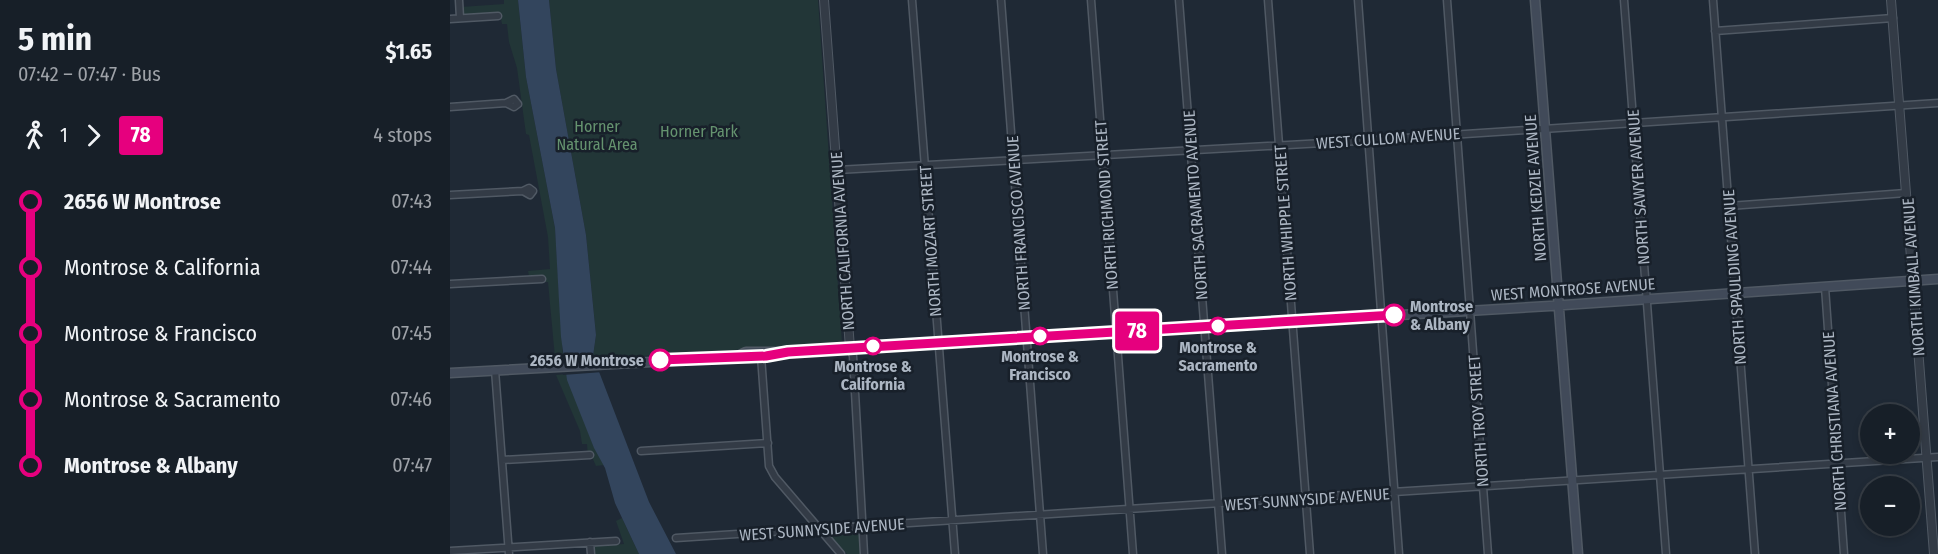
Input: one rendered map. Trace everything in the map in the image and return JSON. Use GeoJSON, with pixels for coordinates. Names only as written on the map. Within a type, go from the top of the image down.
{"type":"FeatureCollection","features":[{"type":"Feature","properties":{"kind":"main road","name":"NORTH KEDZIE AVENUE"},"geometry":{"type":"LineString","coordinates":[[1535,0],[1578,554]]}},
{"type":"Feature","properties":{"kind":"main road","name":"WEST MONTROSE AVENUE"},"geometry":{"type":"LineString","coordinates":[[738,356],[746,352],[850,348],[1559,306],[1938,279]]}},
{"type":"Feature","properties":{"kind":"main road","name":"WEST MONTROSE AVENUE"},"geometry":{"type":"LineString","coordinates":[[450,373],[738,356],[763,358],[778,352]]}},
{"type":"Feature","properties":{"kind":"street"},"geometry":{"type":"LineString","coordinates":[[459,0],[460,18]]}},
{"type":"Feature","properties":{"kind":"street","name":"NORTH CALIFORNIA AVENUE"},"geometry":{"type":"LineString","coordinates":[[824,0],[850,348],[853,356],[864,554]]}},
{"type":"Feature","properties":{"kind":"street","name":"NORTH MOZART STREET"},"geometry":{"type":"LineString","coordinates":[[912,0],[955,554]]}},
{"type":"Feature","properties":{"kind":"street","name":"NORTH FRANCISCO AVENUE"},"geometry":{"type":"LineString","coordinates":[[1002,0],[1043,554]]}},
{"type":"Feature","properties":{"kind":"street","name":"NORTH RICHMOND STREET"},"geometry":{"type":"LineString","coordinates":[[1091,0],[1133,554]]}},
{"type":"Feature","properties":{"kind":"street","name":"NORTH SACRAMENTO AVENUE"},"geometry":{"type":"LineString","coordinates":[[1179,0],[1222,554]]}},
{"type":"Feature","properties":{"kind":"street","name":"NORTH WHIPPLE STREET"},"geometry":{"type":"LineString","coordinates":[[1268,0],[1310,554]]}},
{"type":"Feature","properties":{"kind":"street"},"geometry":{"type":"LineString","coordinates":[[1358,0],[1399,554]]}},
{"type":"Feature","properties":{"kind":"street","name":"NORTH TROY STREET"},"geometry":{"type":"LineString","coordinates":[[1447,0],[1488,554]]}},
{"type":"Feature","properties":{"kind":"street","name":"NORTH SAWYER AVENUE"},"geometry":{"type":"LineString","coordinates":[[1624,0],[1666,554]]}},
{"type":"Feature","properties":{"kind":"street","name":"NORTH SPAULDING AVENUE"},"geometry":{"type":"LineString","coordinates":[[1713,0],[1755,554]]}},
{"type":"Feature","properties":{"kind":"street","name":"NORTH KIMBALL AVENUE"},"geometry":{"type":"LineString","coordinates":[[1891,0],[1934,554]]}},
{"type":"Feature","properties":{"kind":"street"},"geometry":{"type":"LineString","coordinates":[[450,19],[498,16]]}},
{"type":"Feature","properties":{"kind":"street"},"geometry":{"type":"LineString","coordinates":[[1715,31],[1893,18]]}},
{"type":"Feature","properties":{"kind":"street","name":"WEST CULLOM AVENUE"},"geometry":{"type":"LineString","coordinates":[[837,170],[1279,145],[1938,103]]}},
{"type":"Feature","properties":{"kind":"street"},"geometry":{"type":"LineString","coordinates":[[450,107],[506,104]]}},
{"type":"Feature","properties":{"kind":"street"},"geometry":{"type":"LineString","coordinates":[[450,195],[523,191]]}},
{"type":"Feature","properties":{"kind":"street"},"geometry":{"type":"LineString","coordinates":[[1729,206],[1906,193]]}},
{"type":"Feature","properties":{"kind":"street"},"geometry":{"type":"LineString","coordinates":[[450,284],[542,279]]}},
{"type":"Feature","properties":{"kind":"street","name":"NORTH CHRISTIANA AVENUE"},"geometry":{"type":"LineString","coordinates":[[1825,287],[1844,554]]}},
{"type":"Feature","properties":{"kind":"street"},"geometry":{"type":"LineString","coordinates":[[763,358],[770,466],[775,477],[841,554]]}},
{"type":"Feature","properties":{"kind":"street"},"geometry":{"type":"LineString","coordinates":[[495,370],[509,551]]}},
{"type":"Feature","properties":{"kind":"street"},"geometry":{"type":"LineString","coordinates":[[641,451],[768,443]]}},
{"type":"Feature","properties":{"kind":"street"},"geometry":{"type":"LineString","coordinates":[[502,460],[590,455]]}},
{"type":"Feature","properties":{"kind":"street","name":"WEST SUNNYSIDE AVENUE"},"geometry":{"type":"LineString","coordinates":[[676,538],[1938,457]]}},
{"type":"Feature","properties":{"kind":"street"},"geometry":{"type":"LineString","coordinates":[[450,551],[509,551],[616,541]]}},
{"type":"Feature","properties":{"kind":"street"},"geometry":{"type":"LineString","coordinates":[[590,542],[591,554]]}},
{"type":"Feature","properties":{"kind":"green space"},"geometry":{"type":"Polygon","coordinates":[[[504,0],[518,0],[526,77],[555,228],[563,358],[555,358],[548,282],[542,282],[541,275],[529,276],[528,271],[550,269],[548,237],[529,135],[526,134],[517,68],[509,42],[507,24],[502,24],[500,14],[462,14],[461,7],[504,4],[504,0]]]}},
{"type":"Feature","properties":{"kind":"green space","name":"Horner Park"},"geometry":{"type":"Polygon","coordinates":[[[549,0],[818,0],[842,343],[611,358],[611,355],[593,356],[596,335],[586,235],[556,69],[549,0]]]}},
{"type":"Feature","properties":{"kind":"green space"},"geometry":{"type":"Polygon","coordinates":[[[566,374],[594,447],[604,465],[596,466],[592,457],[588,457],[587,444],[582,444],[580,431],[556,375],[566,374]]]}},
{"type":"Feature","properties":{"kind":"green space"},"geometry":{"type":"Polygon","coordinates":[[[622,518],[639,554],[595,554],[594,546],[624,544],[616,521],[622,518]]]}},
{"type":"Feature","properties":{"kind":"green space"},"geometry":{"type":"Polygon","coordinates":[[[857,529],[860,534],[861,554],[847,554],[827,532],[857,529]]]}},
{"type":"Feature","properties":{"kind":"water"},"geometry":{"type":"Polygon","coordinates":[[[518,0],[549,0],[556,69],[586,235],[596,335],[593,356],[649,502],[676,554],[639,554],[615,503],[605,468],[594,448],[567,380],[561,337],[555,228],[526,77],[518,0]]]}},
{"type":"Feature","properties":{"kind":"pier"},"geometry":{"type":"Polygon","coordinates":[[[596,356],[603,372],[563,375],[560,358],[596,356]]]}},
{"type":"Feature","properties":{"kind":"bus line","name":"78"},"geometry":{"type":"LineString","coordinates":[[660,360],[771,356],[778,352],[1394,315]]}},
{"type":"Feature","properties":{"kind":"place","name":"Montrose & Albany"},"geometry":{"type":"Point","coordinates":[1394,315]}},
{"type":"Feature","properties":{"kind":"place","name":"Montrose & Sacramento"},"geometry":{"type":"Point","coordinates":[1218,326]}},
{"type":"Feature","properties":{"kind":"place","name":"Montrose & Francisco"},"geometry":{"type":"Point","coordinates":[1040,336]}},
{"type":"Feature","properties":{"kind":"place","name":"Montrose & California"},"geometry":{"type":"Point","coordinates":[873,346]}},
{"type":"Feature","properties":{"kind":"place","name":"2656 W Montrose"},"geometry":{"type":"Point","coordinates":[660,360]}},
{"type":"Feature","properties":{"kind":"park label","name":"Horner Natural Area"},"geometry":{"type":"Point","coordinates":[597,135]}}]}
